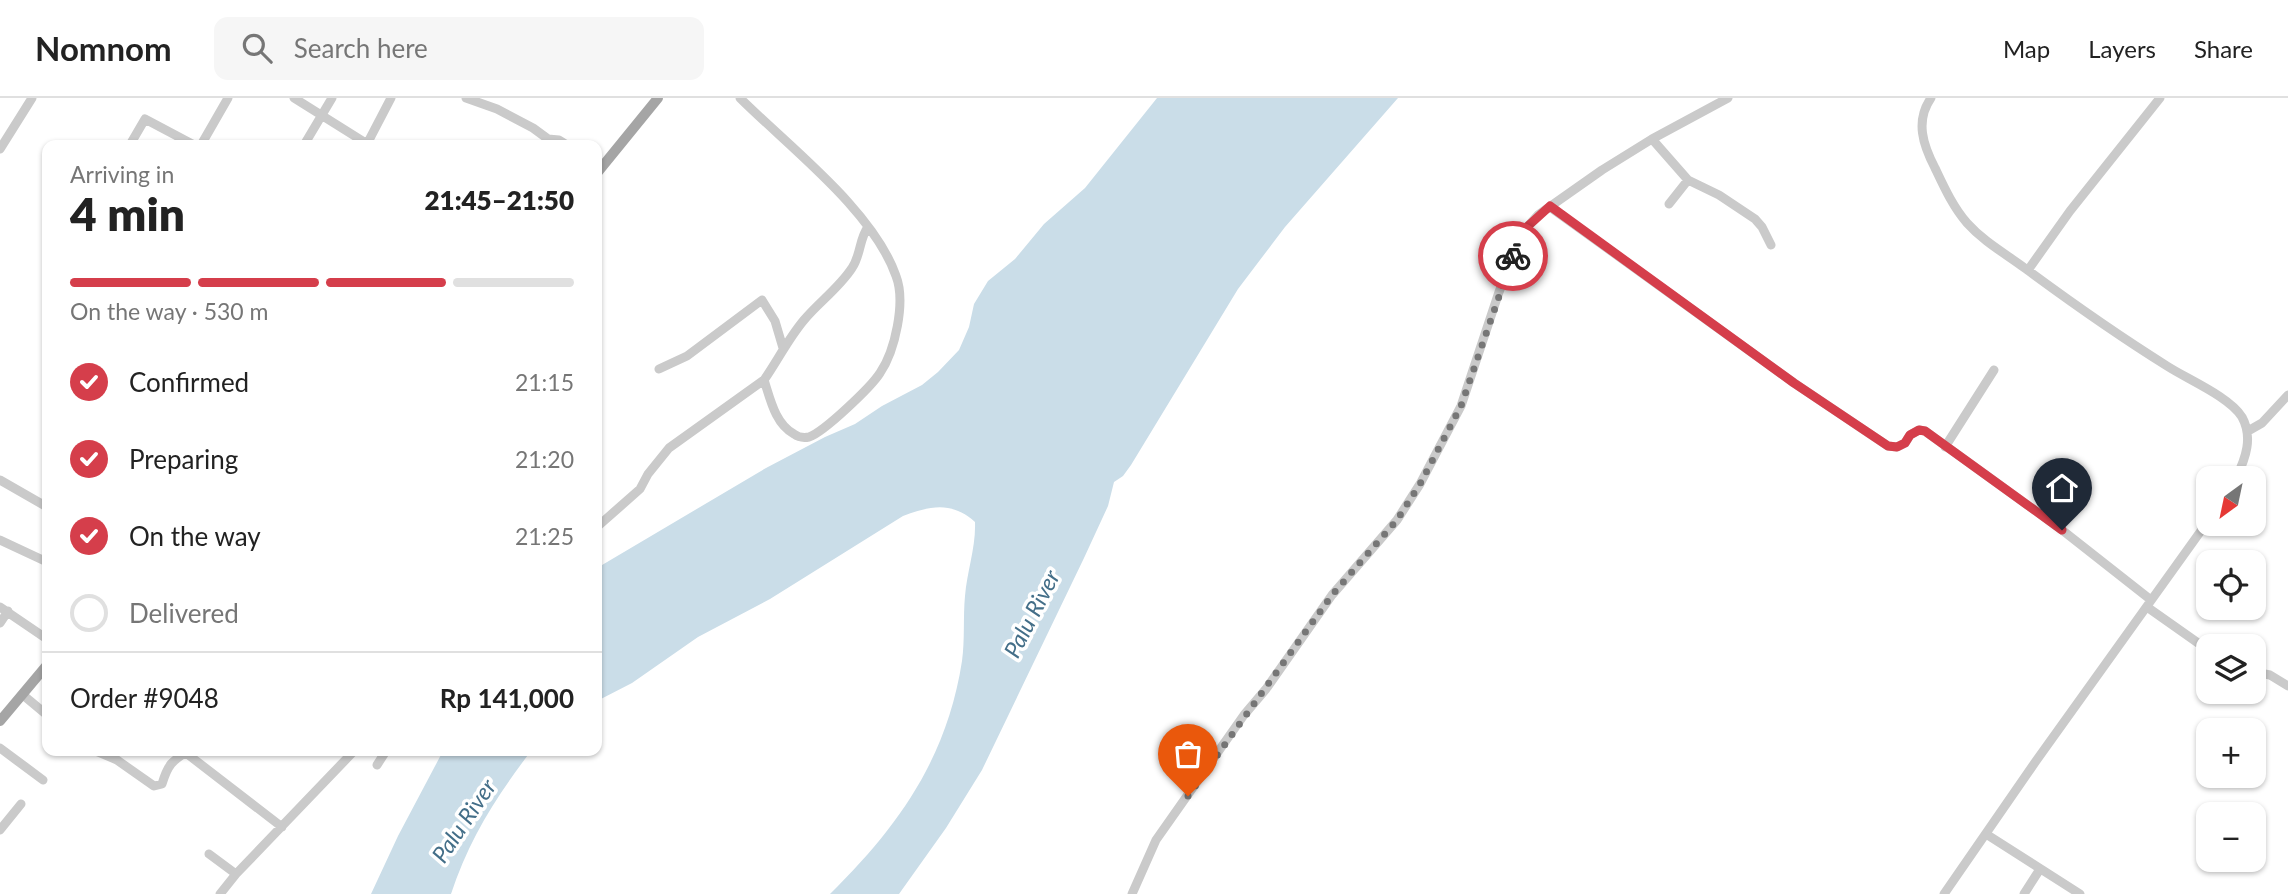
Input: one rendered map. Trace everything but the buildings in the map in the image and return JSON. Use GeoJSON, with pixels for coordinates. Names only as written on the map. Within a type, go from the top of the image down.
{"type":"FeatureCollection","features":[{"type":"Feature","properties":{"kind":"main road"},"geometry":{"type":"LineString","coordinates":[[602,163],[658,98]]}},
{"type":"Feature","properties":{"kind":"main road"},"geometry":{"type":"LineString","coordinates":[[0,721],[42,671]]}},
{"type":"Feature","properties":{"kind":"street"},"geometry":{"type":"LineString","coordinates":[[0,149],[32,98]]}},
{"type":"Feature","properties":{"kind":"street"},"geometry":{"type":"LineString","coordinates":[[204,140],[228,98]]}},
{"type":"Feature","properties":{"kind":"street"},"geometry":{"type":"LineString","coordinates":[[295,98],[360,140]]}},
{"type":"Feature","properties":{"kind":"street"},"geometry":{"type":"LineString","coordinates":[[307,140],[332,98]]}},
{"type":"Feature","properties":{"kind":"street"},"geometry":{"type":"LineString","coordinates":[[370,140],[391,98]]}},
{"type":"Feature","properties":{"kind":"street"},"geometry":{"type":"LineString","coordinates":[[466,98],[497,109],[548,139],[558,140]]}},
{"type":"Feature","properties":{"kind":"street"},"geometry":{"type":"LineString","coordinates":[[740,98],[826,180],[868,227],[891,265],[900,292],[893,346],[880,373],[845,409],[807,438],[786,429],[775,412],[764,380]]}},
{"type":"Feature","properties":{"kind":"street"},"geometry":{"type":"LineString","coordinates":[[1131,891],[1156,840],[1244,715],[1332,595],[1397,520],[1420,484],[1461,406],[1518,243],[1538,215],[1652,139],[1728,98]]}},
{"type":"Feature","properties":{"kind":"street"},"geometry":{"type":"LineString","coordinates":[[1931,98],[1923,113],[1921,130],[1930,160],[1966,222],[1983,239],[2140,348],[2231,405],[2241,415],[2248,431],[2241,466]]}},
{"type":"Feature","properties":{"kind":"street"},"geometry":{"type":"LineString","coordinates":[[2028,270],[2078,201],[2160,98]]}},
{"type":"Feature","properties":{"kind":"street"},"geometry":{"type":"LineString","coordinates":[[133,140],[145,119],[185,140]]}},
{"type":"Feature","properties":{"kind":"street"},"geometry":{"type":"LineString","coordinates":[[1652,139],[1688,180],[1719,195],[1755,219],[1771,246]]}},
{"type":"Feature","properties":{"kind":"street"},"geometry":{"type":"LineString","coordinates":[[1670,204],[1688,180]]}},
{"type":"Feature","properties":{"kind":"street"},"geometry":{"type":"LineString","coordinates":[[1550,206],[1794,383],[1888,446],[1897,447],[1905,443],[1910,435],[1919,430],[1925,431],[2062,530],[2196,640]]}},
{"type":"Feature","properties":{"kind":"street"},"geometry":{"type":"LineString","coordinates":[[602,522],[640,489],[648,474],[669,448],[764,380],[804,320],[854,265],[862,249],[863,233],[868,227]]}},
{"type":"Feature","properties":{"kind":"street"},"geometry":{"type":"LineString","coordinates":[[659,369],[687,356],[762,300],[775,321],[783,348]]}},
{"type":"Feature","properties":{"kind":"street"},"geometry":{"type":"LineString","coordinates":[[1945,447],[1993,370]]}},
{"type":"Feature","properties":{"kind":"street"},"geometry":{"type":"LineString","coordinates":[[2248,431],[2262,423],[2288,395]]}},
{"type":"Feature","properties":{"kind":"street"},"geometry":{"type":"LineString","coordinates":[[0,480],[42,504]]}},
{"type":"Feature","properties":{"kind":"street"},"geometry":{"type":"LineString","coordinates":[[1944,894],[2197,536]]}},
{"type":"Feature","properties":{"kind":"street"},"geometry":{"type":"LineString","coordinates":[[0,540],[42,556]]}},
{"type":"Feature","properties":{"kind":"street"},"geometry":{"type":"LineString","coordinates":[[0,623],[4,609],[42,636]]}},
{"type":"Feature","properties":{"kind":"street"},"geometry":{"type":"LineString","coordinates":[[2266,674],[2288,686]]}},
{"type":"Feature","properties":{"kind":"street"},"geometry":{"type":"LineString","coordinates":[[23,695],[42,711]]}},
{"type":"Feature","properties":{"kind":"street"},"geometry":{"type":"LineString","coordinates":[[0,748],[43,780]]}},
{"type":"Feature","properties":{"kind":"street"},"geometry":{"type":"LineString","coordinates":[[108,756],[153,786],[162,783],[165,771],[178,756]]}},
{"type":"Feature","properties":{"kind":"street"},"geometry":{"type":"LineString","coordinates":[[192,756],[282,827]]}},
{"type":"Feature","properties":{"kind":"street"},"geometry":{"type":"LineString","coordinates":[[220,894],[349,756]]}},
{"type":"Feature","properties":{"kind":"street"},"geometry":{"type":"LineString","coordinates":[[377,765],[383,756]]}},
{"type":"Feature","properties":{"kind":"street"},"geometry":{"type":"LineString","coordinates":[[0,830],[21,804]]}},
{"type":"Feature","properties":{"kind":"street"},"geometry":{"type":"LineString","coordinates":[[1986,834],[2073,892]]}},
{"type":"Feature","properties":{"kind":"street"},"geometry":{"type":"LineString","coordinates":[[209,855],[236,874]]}},
{"type":"Feature","properties":{"kind":"street"},"geometry":{"type":"LineString","coordinates":[[2024,894],[2040,869]]}},
{"type":"Feature","properties":{"kind":"water","name":"Palu River"},"geometry":{"type":"Polygon","coordinates":[[[1157,98],[1398,98],[1285,227],[1238,289],[1131,465],[1123,476],[1114,482],[1108,506],[982,770],[946,828],[899,894],[830,894],[878,843],[898,816],[932,759],[945,729],[962,661],[965,596],[975,522],[958,511],[940,507],[903,516],[770,599],[698,637],[632,683],[602,698],[602,565],[766,468],[855,424],[922,385],[959,350],[969,327],[974,304],[988,281],[1015,259],[1044,224],[1085,188],[1157,98]]]}},
{"type":"Feature","properties":{"kind":"water","name":"Palu River"},"geometry":{"type":"Polygon","coordinates":[[[440,756],[527,756],[485,819],[466,855],[451,894],[371,894],[440,756]]]}},
{"type":"Feature","properties":{"kind":"way so far"},"geometry":{"type":"LineString","coordinates":[[1188,796],[1332,595],[1397,520],[1420,484],[1461,406],[1513,256]]}},
{"type":"Feature","properties":{"kind":"route"},"geometry":{"type":"LineString","coordinates":[[1513,256],[1528,226],[1550,206],[1794,383],[1888,446],[1897,447],[1905,443],[1910,435],[1919,430],[1925,431],[2062,530]]}}]}
